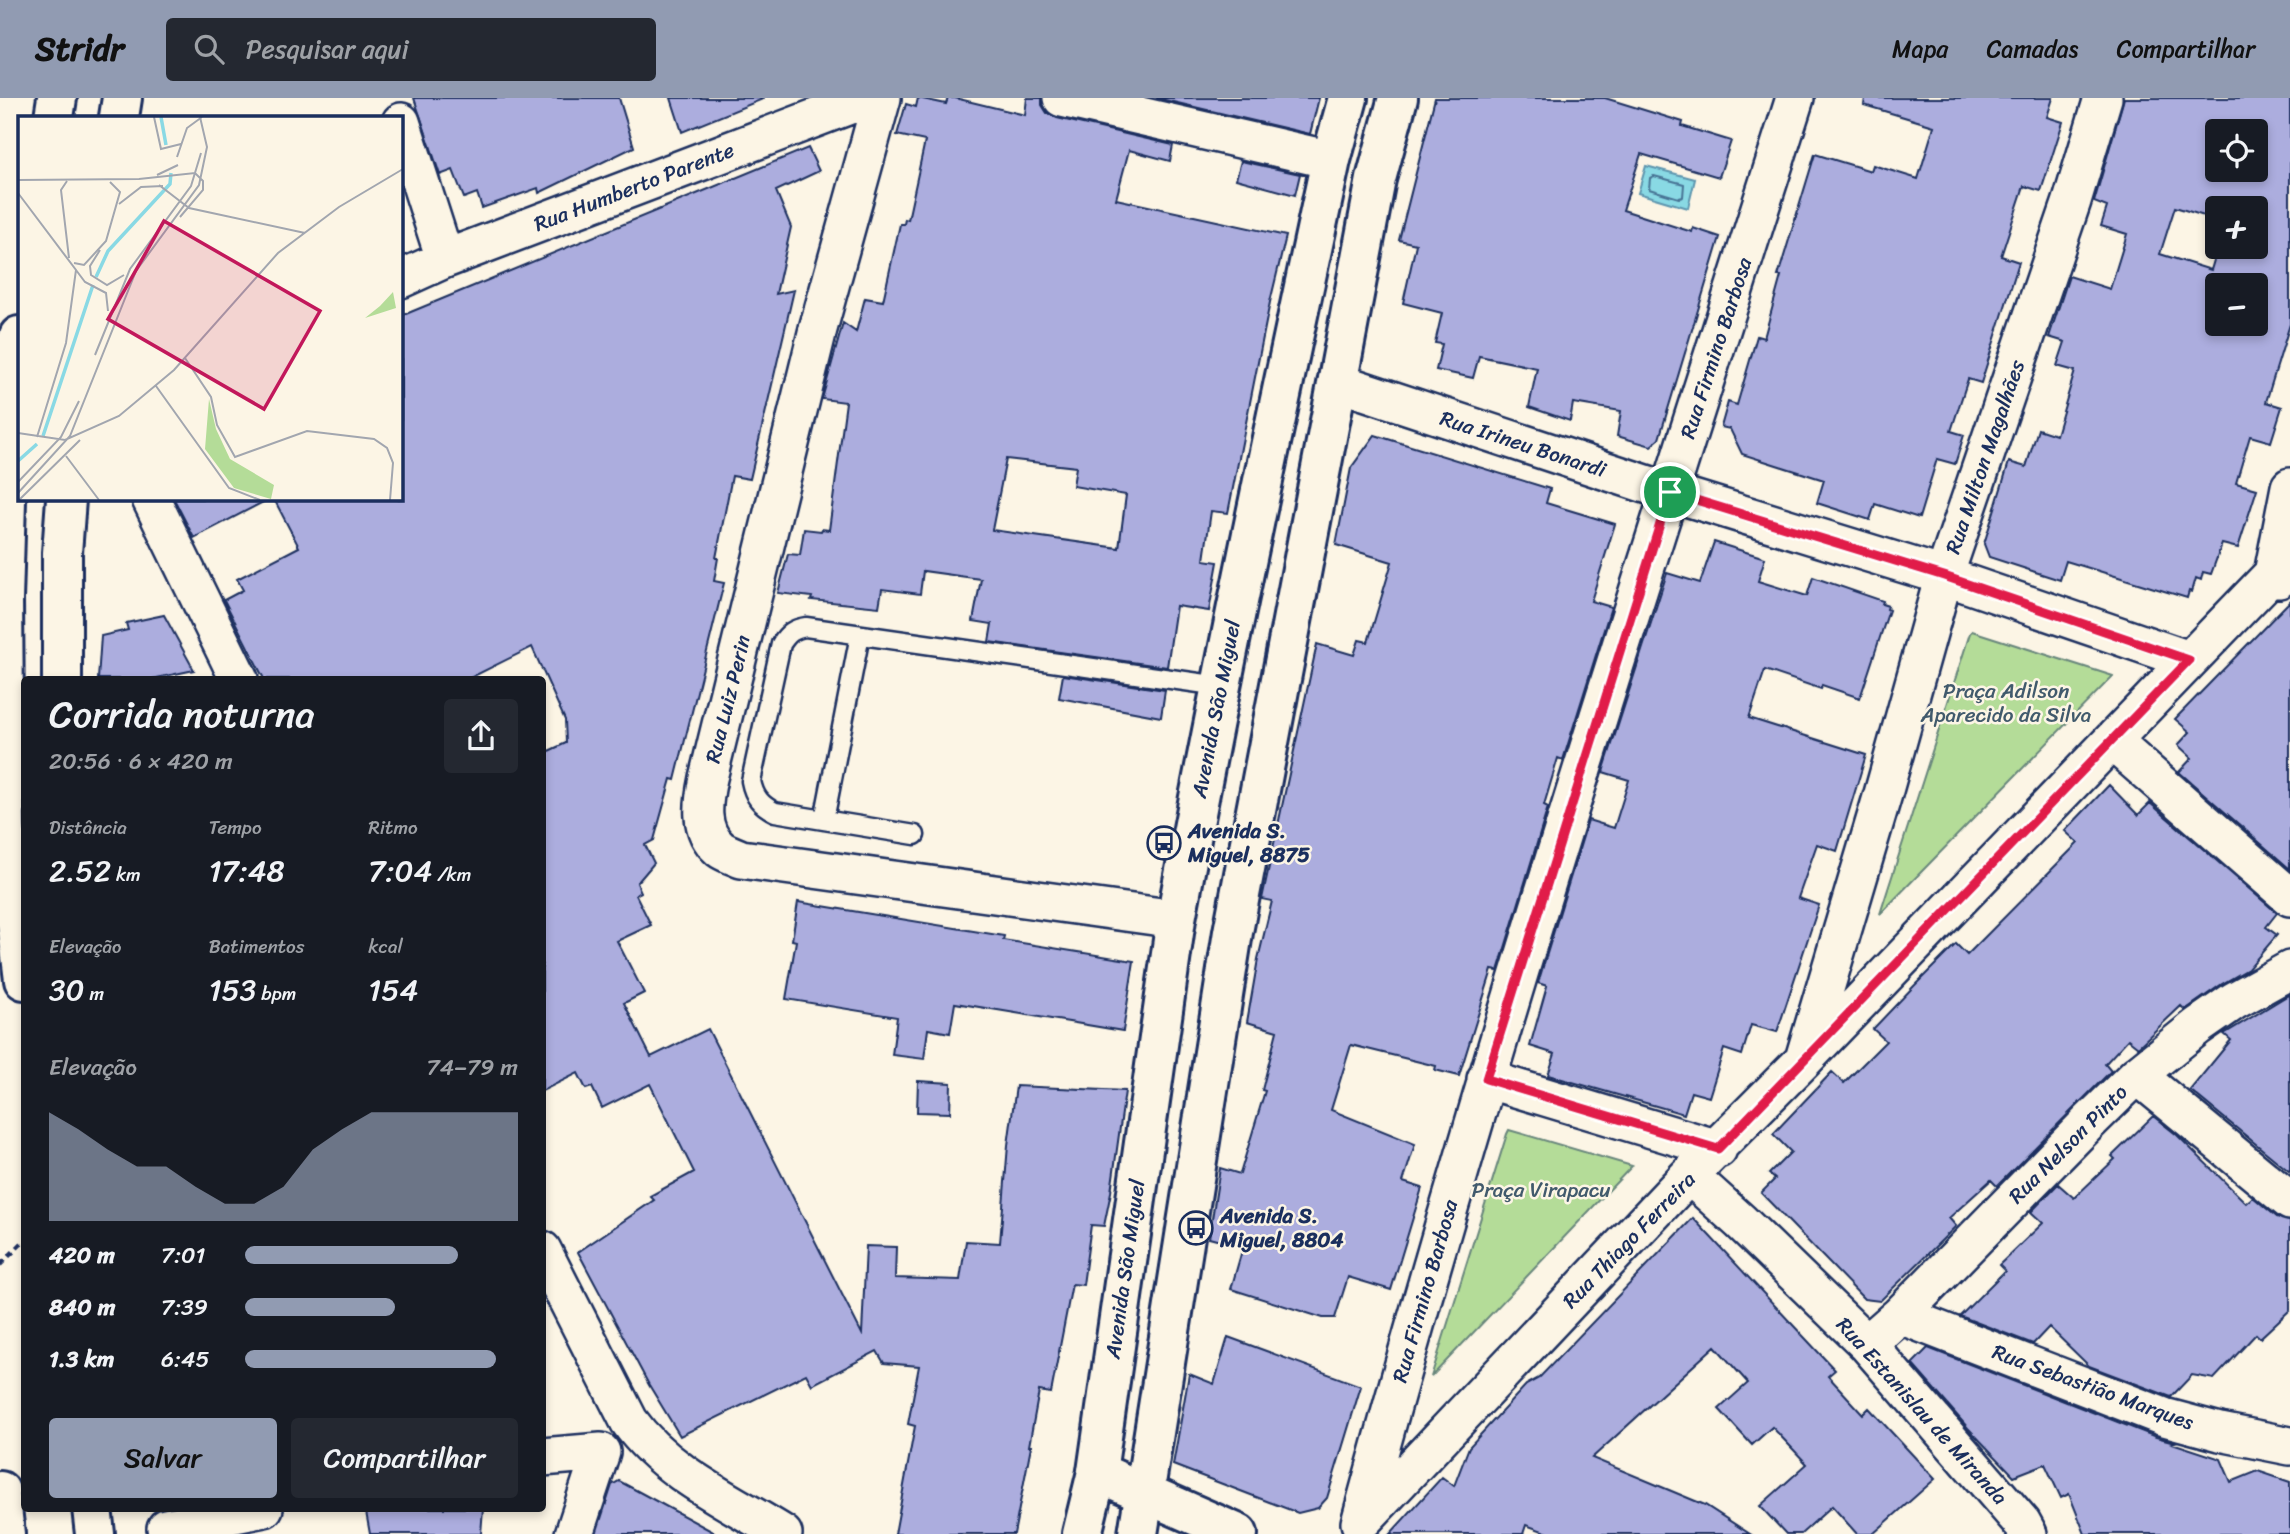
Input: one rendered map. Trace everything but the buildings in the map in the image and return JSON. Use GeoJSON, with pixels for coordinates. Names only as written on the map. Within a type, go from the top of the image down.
{"type":"FeatureCollection","features":[{"type":"Feature","properties":{"kind":"main road"},"geometry":{"type":"LineString","coordinates":[[54,116],[57,98]]}},
{"type":"Feature","properties":{"kind":"main road"},"geometry":{"type":"LineString","coordinates":[[119,116],[122,98]]}},
{"type":"Feature","properties":{"kind":"main road","name":"Avenida São Miguel"},"geometry":{"type":"LineString","coordinates":[[1082,1534],[1097,1472],[1176,919],[1220,686],[1331,160],[1348,98]]}},
{"type":"Feature","properties":{"kind":"main road"},"geometry":{"type":"LineString","coordinates":[[1138,1534],[1233,932],[1376,179],[1398,98]]}},
{"type":"Feature","properties":{"kind":"main road"},"geometry":{"type":"LineString","coordinates":[[18,343],[9,401],[3,600],[5,827],[21,955]]}},
{"type":"Feature","properties":{"kind":"main road"},"geometry":{"type":"LineString","coordinates":[[62,676],[62,554],[66,500]]}},
{"type":"Feature","properties":{"kind":"main road"},"geometry":{"type":"LineString","coordinates":[[1097,1472],[1238,1534]]}},
{"type":"Feature","properties":{"kind":"main road"},"geometry":{"type":"LineString","coordinates":[[0,1491],[5,1534]]}},
{"type":"Feature","properties":{"kind":"main road"},"geometry":{"type":"LineString","coordinates":[[92,1512],[95,1534]]}},
{"type":"Feature","properties":{"kind":"street"},"geometry":{"type":"LineString","coordinates":[[393,98],[399,116]]}},
{"type":"Feature","properties":{"kind":"street","name":"Rua Humberto Parente"},"geometry":{"type":"LineString","coordinates":[[402,279],[445,258],[868,98]]}},
{"type":"Feature","properties":{"kind":"street","name":"Rua Luiz Perin"},"geometry":{"type":"LineString","coordinates":[[882,98],[818,328],[711,765],[703,806],[704,823],[720,849],[741,859],[1176,919]]}},
{"type":"Feature","properties":{"kind":"street"},"geometry":{"type":"LineString","coordinates":[[1062,98],[1331,160]]}},
{"type":"Feature","properties":{"kind":"street","name":"Rua Firmino Barbosa"},"geometry":{"type":"LineString","coordinates":[[1355,1528],[1486,1079],[1795,98]]}},
{"type":"Feature","properties":{"kind":"street","name":"Rua Milton Magalhães"},"geometry":{"type":"LineString","coordinates":[[1804,1060],[1944,576],[2072,201],[2103,98]]}},
{"type":"Feature","properties":{"kind":"street"},"geometry":{"type":"LineString","coordinates":[[402,125],[445,258]]}},
{"type":"Feature","properties":{"kind":"street","name":"Rua Irineu Bonardi"},"geometry":{"type":"LineString","coordinates":[[1337,382],[1670,492],[1944,576],[2189,660]]}},
{"type":"Feature","properties":{"kind":"street"},"geometry":{"type":"LineString","coordinates":[[2284,573],[2290,487]]}},
{"type":"Feature","properties":{"kind":"street"},"geometry":{"type":"LineString","coordinates":[[150,500],[238,676]]}},
{"type":"Feature","properties":{"kind":"street","name":"Rua Thiago Ferreira"},"geometry":{"type":"LineString","coordinates":[[1355,1528],[1689,1175],[1718,1149],[2113,742],[2189,660],[2284,573]]}},
{"type":"Feature","properties":{"kind":"street"},"geometry":{"type":"LineString","coordinates":[[2113,742],[2290,897]]}},
{"type":"Feature","properties":{"kind":"street","name":"Rua Nelson Pinto"},"geometry":{"type":"LineString","coordinates":[[1867,1344],[1900,1315],[2137,1075],[2234,1001],[2290,970]]}},
{"type":"Feature","properties":{"kind":"street"},"geometry":{"type":"LineString","coordinates":[[2137,1075],[2290,1201]]}},
{"type":"Feature","properties":{"kind":"street"},"geometry":{"type":"LineString","coordinates":[[1486,1079],[1718,1149]]}},
{"type":"Feature","properties":{"kind":"street","name":"Rua Estanislau de Miranda"},"geometry":{"type":"LineString","coordinates":[[1689,1175],[1867,1344],[2022,1523],[2028,1534]]}},
{"type":"Feature","properties":{"kind":"street"},"geometry":{"type":"LineString","coordinates":[[546,1258],[629,1422],[643,1442],[665,1462],[783,1534]]}},
{"type":"Feature","properties":{"kind":"street","name":"Rua Sebastião Marques"},"geometry":{"type":"LineString","coordinates":[[1900,1315],[2164,1417],[2290,1447]]}},
{"type":"Feature","properties":{"kind":"street"},"geometry":{"type":"LineString","coordinates":[[546,1457],[601,1452],[643,1442]]}},
{"type":"Feature","properties":{"kind":"street"},"geometry":{"type":"LineString","coordinates":[[579,1519],[601,1452]]}},
{"type":"Feature","properties":{"kind":"street"},"geometry":{"type":"LineString","coordinates":[[166,1528],[244,1512]]}},
{"type":"Feature","properties":{"kind":"lane"},"geometry":{"type":"LineString","coordinates":[[915,835],[775,812],[758,800],[751,781],[781,644],[787,634],[806,627],[1220,686]]}},
{"type":"Feature","properties":{"kind":"lane"},"geometry":{"type":"LineString","coordinates":[[824,820],[860,635]]}},
{"type":"Feature","properties":{"kind":"path"},"geometry":{"type":"LineString","coordinates":[[0,1265],[21,1244]]}},
{"type":"Feature","properties":{"kind":"green space","name":"Praça Adilson Aparecido da Silva"},"geometry":{"type":"Polygon","coordinates":[[[1972,631],[2113,676],[1880,914],[1970,633],[1972,631]]]}},
{"type":"Feature","properties":{"kind":"green space","name":"Praça Virapacu"},"geometry":{"type":"Polygon","coordinates":[[[1509,1130],[1632,1166],[1431,1377],[1507,1134],[1509,1130]]]}},
{"type":"Feature","properties":{"kind":"water"},"geometry":{"type":"Polygon","coordinates":[[[1646,166],[1695,179],[1688,208],[1638,193],[1646,166]]]}},
{"type":"Feature","properties":{"kind":"place","name":"Avenida S. Miguel, 8875"},"geometry":{"type":"Point","coordinates":[1164,843]}},
{"type":"Feature","properties":{"kind":"place","name":"Avenida S. Miguel, 8804"},"geometry":{"type":"Point","coordinates":[1196,1228]}},
{"type":"Feature","properties":{"kind":"route"},"geometry":{"type":"LineString","coordinates":[[1670,492],[1944,576],[2189,660],[2113,742],[1718,1149],[1486,1079],[1670,492]]}}]}
